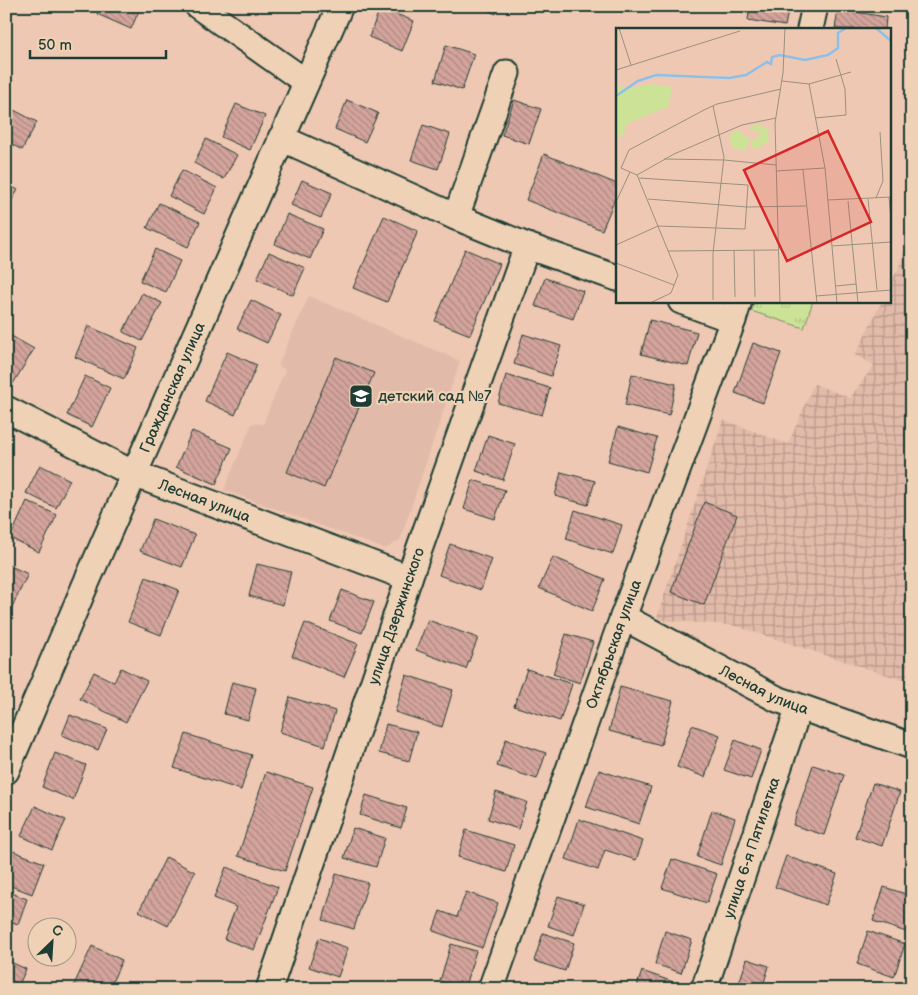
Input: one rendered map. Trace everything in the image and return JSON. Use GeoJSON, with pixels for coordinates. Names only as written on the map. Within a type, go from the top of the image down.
{"type":"FeatureCollection","features":[{"type":"Feature","properties":{"kind":"street"},"geometry":{"type":"LineString","coordinates":[[198,6],[306,82]]}},
{"type":"Feature","properties":{"kind":"street","name":"Гражданская улица"},"geometry":{"type":"LineString","coordinates":[[6,771],[134,474],[340,6]]}},
{"type":"Feature","properties":{"kind":"street"},"geometry":{"type":"LineString","coordinates":[[810,28],[815,6]]}},
{"type":"Feature","properties":{"kind":"street"},"geometry":{"type":"LineString","coordinates":[[456,217],[507,73]]}},
{"type":"Feature","properties":{"kind":"street"},"geometry":{"type":"LineString","coordinates":[[281,138],[456,217],[527,246],[616,278]]}},
{"type":"Feature","properties":{"kind":"street","name":"улица Дзержинского"},"geometry":{"type":"LineString","coordinates":[[269,989],[409,578],[527,246]]}},
{"type":"Feature","properties":{"kind":"street"},"geometry":{"type":"LineString","coordinates":[[686,302],[736,311]]}},
{"type":"Feature","properties":{"kind":"street","name":"Октябрьская улица"},"geometry":{"type":"LineString","coordinates":[[491,989],[623,617],[736,311]]}},
{"type":"Feature","properties":{"kind":"street","name":"Лесная улица"},"geometry":{"type":"LineString","coordinates":[[6,409],[134,474],[409,578]]}},
{"type":"Feature","properties":{"kind":"street","name":"Лесная улица"},"geometry":{"type":"LineString","coordinates":[[623,617],[777,699],[912,746]]}},
{"type":"Feature","properties":{"kind":"street","name":"улица 6-я Пятилетка"},"geometry":{"type":"LineString","coordinates":[[704,989],[799,707]]}},
{"type":"Feature","properties":{"kind":"shaded area"},"geometry":{"type":"Polygon","coordinates":[[[912,231],[912,683],[732,625],[656,620],[723,420],[788,444],[814,384],[850,398],[874,365],[855,355],[882,302],[890,302],[890,285],[899,267],[912,231]]]}},
{"type":"Feature","properties":{"kind":"shaded area","name":"детский сад №7"},"geometry":{"type":"Polygon","coordinates":[[[309,296],[460,361],[400,540],[385,549],[224,490],[252,423],[263,424],[285,370],[278,365],[309,296]]]}},
{"type":"Feature","properties":{"kind":"green space"},"geometry":{"type":"Polygon","coordinates":[[[755,302],[813,302],[804,328],[751,311],[755,302]]]}},
{"type":"Feature","properties":{"kind":"building"},"geometry":{"type":"Polygon","coordinates":[[[101,6],[141,6],[131,29],[97,14],[101,6]]]}},
{"type":"Feature","properties":{"kind":"building"},"geometry":{"type":"Polygon","coordinates":[[[410,6],[422,6],[420,11],[410,6]]]}},
{"type":"Feature","properties":{"kind":"building"},"geometry":{"type":"Polygon","coordinates":[[[477,6],[499,6],[496,14],[477,6]]]}},
{"type":"Feature","properties":{"kind":"building"},"geometry":{"type":"Polygon","coordinates":[[[750,6],[789,6],[785,26],[748,20],[750,6]]]}},
{"type":"Feature","properties":{"kind":"building"},"geometry":{"type":"Polygon","coordinates":[[[380,8],[414,21],[402,51],[369,37],[380,8]]]}},
{"type":"Feature","properties":{"kind":"building"},"geometry":{"type":"Polygon","coordinates":[[[838,9],[886,17],[885,28],[835,28],[838,9]]]}},
{"type":"Feature","properties":{"kind":"building"},"geometry":{"type":"Polygon","coordinates":[[[446,45],[474,54],[462,90],[435,81],[446,45]]]}},
{"type":"Feature","properties":{"kind":"building"},"geometry":{"type":"Polygon","coordinates":[[[347,100],[378,113],[365,142],[335,129],[347,100]]]}},
{"type":"Feature","properties":{"kind":"building"},"geometry":{"type":"Polygon","coordinates":[[[514,100],[541,109],[529,144],[502,135],[514,100]]]}},
{"type":"Feature","properties":{"kind":"building"},"geometry":{"type":"Polygon","coordinates":[[[236,104],[265,116],[250,150],[221,137],[236,104]]]}},
{"type":"Feature","properties":{"kind":"building"},"geometry":{"type":"Polygon","coordinates":[[[6,106],[37,122],[22,150],[6,141],[6,106]]]}},
{"type":"Feature","properties":{"kind":"building"},"geometry":{"type":"Polygon","coordinates":[[[423,125],[450,134],[438,169],[411,160],[423,125]]]}},
{"type":"Feature","properties":{"kind":"building"},"geometry":{"type":"Polygon","coordinates":[[[206,139],[237,155],[224,179],[194,163],[206,139]]]}},
{"type":"Feature","properties":{"kind":"building"},"geometry":{"type":"Polygon","coordinates":[[[544,154],[616,184],[616,196],[602,230],[526,200],[544,154]]]}},
{"type":"Feature","properties":{"kind":"building"},"geometry":{"type":"Polygon","coordinates":[[[182,170],[217,188],[204,214],[169,196],[182,170]]]}},
{"type":"Feature","properties":{"kind":"building"},"geometry":{"type":"Polygon","coordinates":[[[302,180],[332,193],[321,218],[291,205],[302,180]]]}},
{"type":"Feature","properties":{"kind":"building"},"geometry":{"type":"Polygon","coordinates":[[[6,183],[18,190],[6,210],[6,183]]]}},
{"type":"Feature","properties":{"kind":"building"},"geometry":{"type":"Polygon","coordinates":[[[159,203],[200,222],[188,247],[147,228],[159,203]]]}},
{"type":"Feature","properties":{"kind":"building"},"geometry":{"type":"Polygon","coordinates":[[[287,214],[323,229],[310,259],[275,244],[287,214]]]}},
{"type":"Feature","properties":{"kind":"building"},"geometry":{"type":"Polygon","coordinates":[[[384,216],[418,231],[387,302],[353,288],[384,216]]]}},
{"type":"Feature","properties":{"kind":"building"},"geometry":{"type":"Polygon","coordinates":[[[155,249],[180,261],[166,292],[140,281],[155,249]]]}},
{"type":"Feature","properties":{"kind":"building"},"geometry":{"type":"Polygon","coordinates":[[[465,249],[500,264],[470,335],[435,321],[465,249]]]}},
{"type":"Feature","properties":{"kind":"building"},"geometry":{"type":"Polygon","coordinates":[[[269,252],[305,268],[293,295],[257,279],[269,252]]]}},
{"type":"Feature","properties":{"kind":"building"},"geometry":{"type":"Polygon","coordinates":[[[545,278],[583,291],[573,319],[535,306],[545,278]]]}},
{"type":"Feature","properties":{"kind":"building"},"geometry":{"type":"Polygon","coordinates":[[[142,293],[162,303],[142,341],[123,332],[142,293]]]}},
{"type":"Feature","properties":{"kind":"building"},"geometry":{"type":"Polygon","coordinates":[[[251,300],[281,315],[267,343],[237,329],[251,300]]]}},
{"type":"Feature","properties":{"kind":"building"},"geometry":{"type":"Polygon","coordinates":[[[650,320],[697,332],[688,366],[641,354],[650,320]]]}},
{"type":"Feature","properties":{"kind":"building"},"geometry":{"type":"Polygon","coordinates":[[[88,326],[138,348],[124,379],[75,357],[88,326]]]}},
{"type":"Feature","properties":{"kind":"building"},"geometry":{"type":"Polygon","coordinates":[[[6,333],[34,349],[11,387],[6,385],[6,333]]]}},
{"type":"Feature","properties":{"kind":"building"},"geometry":{"type":"Polygon","coordinates":[[[523,334],[561,346],[551,376],[514,364],[523,334]]]}},
{"type":"Feature","properties":{"kind":"building"},"geometry":{"type":"Polygon","coordinates":[[[753,343],[781,353],[763,403],[735,393],[753,343]]]}},
{"type":"Feature","properties":{"kind":"building"},"geometry":{"type":"Polygon","coordinates":[[[227,352],[257,365],[235,415],[205,401],[227,352]]]}},
{"type":"Feature","properties":{"kind":"building"},"geometry":{"type":"Polygon","coordinates":[[[336,357],[374,373],[324,488],[287,472],[336,357]]]}},
{"type":"Feature","properties":{"kind":"building"},"geometry":{"type":"Polygon","coordinates":[[[632,374],[676,384],[669,415],[625,405],[632,374]]]}},
{"type":"Feature","properties":{"kind":"building"},"geometry":{"type":"Polygon","coordinates":[[[506,375],[550,388],[542,415],[498,403],[506,375]]]}},
{"type":"Feature","properties":{"kind":"building"},"geometry":{"type":"Polygon","coordinates":[[[85,376],[110,388],[92,427],[67,415],[85,376]]]}},
{"type":"Feature","properties":{"kind":"building"},"geometry":{"type":"Polygon","coordinates":[[[618,427],[657,438],[647,472],[608,461],[618,427]]]}},
{"type":"Feature","properties":{"kind":"building"},"geometry":{"type":"Polygon","coordinates":[[[192,431],[232,448],[216,484],[176,467],[192,431]]]}},
{"type":"Feature","properties":{"kind":"building"},"geometry":{"type":"Polygon","coordinates":[[[488,435],[515,444],[503,480],[476,471],[488,435]]]}},
{"type":"Feature","properties":{"kind":"building"},"geometry":{"type":"Polygon","coordinates":[[[40,465],[70,480],[56,508],[26,493],[40,465]]]}},
{"type":"Feature","properties":{"kind":"building"},"geometry":{"type":"Polygon","coordinates":[[[561,472],[595,481],[588,505],[555,496],[561,472]]]}},
{"type":"Feature","properties":{"kind":"building"},"geometry":{"type":"Polygon","coordinates":[[[473,480],[505,490],[495,519],[464,509],[473,480]]]}},
{"type":"Feature","properties":{"kind":"building"},"geometry":{"type":"Polygon","coordinates":[[[27,501],[57,515],[39,552],[10,538],[27,501]]]}},
{"type":"Feature","properties":{"kind":"building"},"geometry":{"type":"Polygon","coordinates":[[[704,502],[737,515],[704,605],[671,592],[704,502]]]}},
{"type":"Feature","properties":{"kind":"building"},"geometry":{"type":"Polygon","coordinates":[[[575,510],[622,525],[613,554],[566,539],[575,510]]]}},
{"type":"Feature","properties":{"kind":"building"},"geometry":{"type":"Polygon","coordinates":[[[153,519],[195,535],[182,567],[140,551],[153,519]]]}},
{"type":"Feature","properties":{"kind":"building"},"geometry":{"type":"Polygon","coordinates":[[[450,544],[492,559],[481,590],[439,575],[450,544]]]}},
{"type":"Feature","properties":{"kind":"building"},"geometry":{"type":"Polygon","coordinates":[[[553,557],[605,579],[592,611],[539,588],[553,557]]]}},
{"type":"Feature","properties":{"kind":"building"},"geometry":{"type":"Polygon","coordinates":[[[6,564],[28,574],[11,609],[6,607],[6,564]]]}},
{"type":"Feature","properties":{"kind":"building"},"geometry":{"type":"Polygon","coordinates":[[[257,564],[291,572],[283,605],[249,596],[257,564]]]}},
{"type":"Feature","properties":{"kind":"building"},"geometry":{"type":"Polygon","coordinates":[[[146,577],[179,590],[161,635],[128,622],[146,577]]]}},
{"type":"Feature","properties":{"kind":"building"},"geometry":{"type":"Polygon","coordinates":[[[342,590],[374,602],[362,633],[330,621],[342,590]]]}},
{"type":"Feature","properties":{"kind":"building"},"geometry":{"type":"Polygon","coordinates":[[[428,620],[478,638],[466,669],[416,650],[428,620]]]}},
{"type":"Feature","properties":{"kind":"building"},"geometry":{"type":"Polygon","coordinates":[[[305,623],[358,644],[344,677],[292,656],[305,623]]]}},
{"type":"Feature","properties":{"kind":"building"},"geometry":{"type":"Polygon","coordinates":[[[566,634],[593,642],[580,683],[553,674],[566,634]]]}},
{"type":"Feature","properties":{"kind":"building"},"geometry":{"type":"Polygon","coordinates":[[[121,668],[147,681],[126,722],[80,699],[94,672],[114,682],[121,668]]]}},
{"type":"Feature","properties":{"kind":"building"},"geometry":{"type":"Polygon","coordinates":[[[527,669],[572,684],[560,721],[514,706],[527,669]]]}},
{"type":"Feature","properties":{"kind":"building"},"geometry":{"type":"Polygon","coordinates":[[[406,675],[453,690],[442,727],[395,712],[406,675]]]}},
{"type":"Feature","properties":{"kind":"building"},"geometry":{"type":"Polygon","coordinates":[[[232,682],[256,688],[248,720],[224,714],[232,682]]]}},
{"type":"Feature","properties":{"kind":"building"},"geometry":{"type":"Polygon","coordinates":[[[620,687],[673,701],[661,745],[609,731],[620,687]]]}},
{"type":"Feature","properties":{"kind":"building"},"geometry":{"type":"Polygon","coordinates":[[[290,697],[335,711],[325,746],[280,732],[290,697]]]}},
{"type":"Feature","properties":{"kind":"building"},"geometry":{"type":"Polygon","coordinates":[[[70,715],[107,729],[98,750],[62,735],[70,715]]]}},
{"type":"Feature","properties":{"kind":"building"},"geometry":{"type":"Polygon","coordinates":[[[386,724],[417,732],[409,761],[379,753],[386,724]]]}},
{"type":"Feature","properties":{"kind":"building"},"geometry":{"type":"Polygon","coordinates":[[[692,725],[720,735],[705,777],[677,767],[692,725]]]}},
{"type":"Feature","properties":{"kind":"building"},"geometry":{"type":"Polygon","coordinates":[[[186,734],[252,755],[241,790],[174,768],[186,734]]]}},
{"type":"Feature","properties":{"kind":"building"},"geometry":{"type":"Polygon","coordinates":[[[506,739],[546,753],[537,779],[497,766],[506,739]]]}},
{"type":"Feature","properties":{"kind":"building"},"geometry":{"type":"Polygon","coordinates":[[[735,740],[761,750],[751,779],[724,770],[735,740]]]}},
{"type":"Feature","properties":{"kind":"building"},"geometry":{"type":"Polygon","coordinates":[[[55,753],[86,765],[73,800],[42,787],[55,753]]]}},
{"type":"Feature","properties":{"kind":"building"},"geometry":{"type":"Polygon","coordinates":[[[813,765],[844,775],[824,835],[793,825],[813,765]]]}},
{"type":"Feature","properties":{"kind":"building"},"geometry":{"type":"Polygon","coordinates":[[[599,770],[651,787],[639,824],[586,807],[599,770]]]}},
{"type":"Feature","properties":{"kind":"building"},"geometry":{"type":"Polygon","coordinates":[[[266,772],[313,787],[285,871],[238,856],[266,772]]]}},
{"type":"Feature","properties":{"kind":"building"},"geometry":{"type":"Polygon","coordinates":[[[873,783],[900,792],[882,846],[855,837],[873,783]]]}},
{"type":"Feature","properties":{"kind":"building"},"geometry":{"type":"Polygon","coordinates":[[[496,792],[527,802],[518,829],[488,819],[496,792]]]}},
{"type":"Feature","properties":{"kind":"building"},"geometry":{"type":"Polygon","coordinates":[[[366,795],[407,808],[401,828],[360,815],[366,795]]]}},
{"type":"Feature","properties":{"kind":"building"},"geometry":{"type":"Polygon","coordinates":[[[35,806],[66,820],[52,850],[21,836],[35,806]]]}},
{"type":"Feature","properties":{"kind":"building"},"geometry":{"type":"Polygon","coordinates":[[[712,810],[735,818],[721,865],[697,857],[712,810]]]}},
{"type":"Feature","properties":{"kind":"building"},"geometry":{"type":"Polygon","coordinates":[[[579,819],[643,841],[636,860],[605,850],[598,870],[566,859],[579,819]]]}},
{"type":"Feature","properties":{"kind":"building"},"geometry":{"type":"Polygon","coordinates":[[[353,828],[385,838],[376,867],[344,858],[353,828]]]}},
{"type":"Feature","properties":{"kind":"building"},"geometry":{"type":"Polygon","coordinates":[[[466,830],[514,845],[506,872],[458,857],[466,830]]]}},
{"type":"Feature","properties":{"kind":"building"},"geometry":{"type":"Polygon","coordinates":[[[912,834],[912,847],[908,846],[912,834]]]}},
{"type":"Feature","properties":{"kind":"building"},"geometry":{"type":"Polygon","coordinates":[[[13,851],[44,863],[32,894],[6,884],[6,869],[13,851]]]}},
{"type":"Feature","properties":{"kind":"building"},"geometry":{"type":"Polygon","coordinates":[[[786,856],[837,874],[826,905],[775,887],[786,856]]]}},
{"type":"Feature","properties":{"kind":"building"},"geometry":{"type":"Polygon","coordinates":[[[166,857],[195,872],[168,926],[139,911],[166,857]]]}},
{"type":"Feature","properties":{"kind":"building"},"geometry":{"type":"Polygon","coordinates":[[[672,859],[717,874],[707,903],[662,888],[672,859]]]}},
{"type":"Feature","properties":{"kind":"building"},"geometry":{"type":"Polygon","coordinates":[[[226,867],[278,887],[254,950],[224,939],[236,907],[214,898],[226,867]]]}},
{"type":"Feature","properties":{"kind":"building"},"geometry":{"type":"Polygon","coordinates":[[[336,874],[368,883],[354,929],[323,920],[336,874]]]}},
{"type":"Feature","properties":{"kind":"building"},"geometry":{"type":"Polygon","coordinates":[[[884,887],[912,896],[912,924],[909,933],[873,921],[884,887]]]}},
{"type":"Feature","properties":{"kind":"building"},"geometry":{"type":"Polygon","coordinates":[[[6,891],[27,899],[18,924],[6,920],[6,891]]]}},
{"type":"Feature","properties":{"kind":"building"},"geometry":{"type":"Polygon","coordinates":[[[466,892],[498,903],[482,948],[433,931],[440,911],[457,917],[466,892]]]}},
{"type":"Feature","properties":{"kind":"building"},"geometry":{"type":"Polygon","coordinates":[[[558,896],[584,904],[574,935],[548,926],[558,896]]]}},
{"type":"Feature","properties":{"kind":"building"},"geometry":{"type":"Polygon","coordinates":[[[665,931],[692,940],[681,973],[655,964],[665,931]]]}},
{"type":"Feature","properties":{"kind":"building"},"geometry":{"type":"Polygon","coordinates":[[[868,931],[905,944],[894,977],[857,964],[868,931]]]}},
{"type":"Feature","properties":{"kind":"building"},"geometry":{"type":"Polygon","coordinates":[[[543,933],[574,943],[565,971],[534,961],[543,933]]]}},
{"type":"Feature","properties":{"kind":"building"},"geometry":{"type":"Polygon","coordinates":[[[319,938],[348,948],[338,977],[309,967],[319,938]]]}},
{"type":"Feature","properties":{"kind":"building"},"geometry":{"type":"Polygon","coordinates":[[[451,944],[476,951],[464,989],[440,981],[451,944]]]}},
{"type":"Feature","properties":{"kind":"building"},"geometry":{"type":"Polygon","coordinates":[[[92,946],[122,960],[109,989],[72,989],[92,946]]]}},
{"type":"Feature","properties":{"kind":"building"},"geometry":{"type":"Polygon","coordinates":[[[747,959],[769,966],[762,989],[737,989],[747,959]]]}},
{"type":"Feature","properties":{"kind":"building"},"geometry":{"type":"Polygon","coordinates":[[[6,960],[26,969],[17,989],[6,989],[6,960]]]}},
{"type":"Feature","properties":{"kind":"building"},"geometry":{"type":"Polygon","coordinates":[[[642,971],[679,984],[677,989],[636,989],[642,971]]]}},
{"type":"Feature","properties":{"kind":"place","name":"детский сад №7"},"geometry":{"type":"Point","coordinates":[361,396]}}]}
